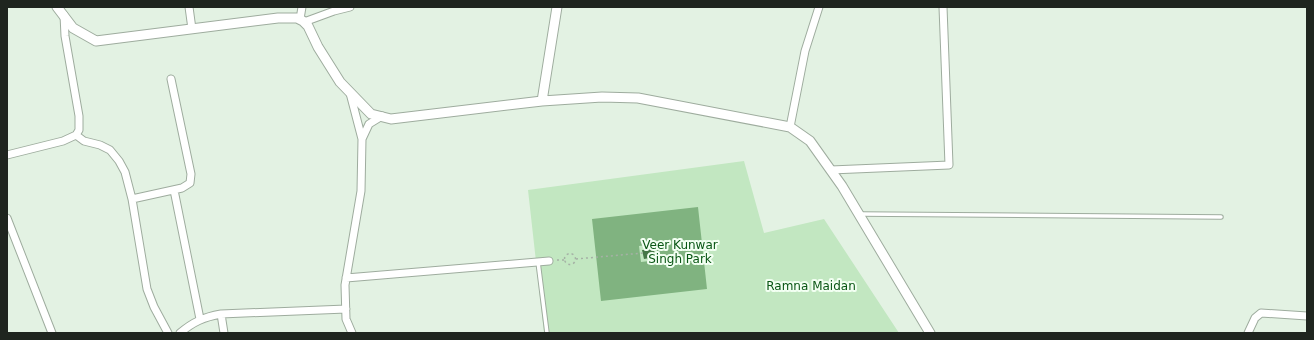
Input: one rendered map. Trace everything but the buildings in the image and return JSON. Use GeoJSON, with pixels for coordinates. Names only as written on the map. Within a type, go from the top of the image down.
{"type":"FeatureCollection","features":[{"type":"Feature","properties":{"kind":"street"},"geometry":{"type":"LineString","coordinates":[[57,7],[73,28],[96,41],[278,18],[288,18],[302,21],[350,7]]}},
{"type":"Feature","properties":{"kind":"street"},"geometry":{"type":"LineString","coordinates":[[189,7],[192,29]]}},
{"type":"Feature","properties":{"kind":"street"},"geometry":{"type":"LineString","coordinates":[[302,7],[302,21],[340,82],[371,114],[391,118],[542,101],[602,97],[638,98],[790,127],[810,141],[831,170],[930,333]]}},
{"type":"Feature","properties":{"kind":"street"},"geometry":{"type":"LineString","coordinates":[[542,101],[557,7]]}},
{"type":"Feature","properties":{"kind":"street"},"geometry":{"type":"LineString","coordinates":[[790,127],[805,51],[819,7]]}},
{"type":"Feature","properties":{"kind":"street"},"geometry":{"type":"LineString","coordinates":[[831,170],[949,166],[943,7]]}},
{"type":"Feature","properties":{"kind":"street"},"geometry":{"type":"LineString","coordinates":[[7,155],[63,142],[76,135],[79,130],[79,116],[65,36],[64,15]]}},
{"type":"Feature","properties":{"kind":"street"},"geometry":{"type":"LineString","coordinates":[[132,199],[174,190],[188,185],[191,179],[171,79]]}},
{"type":"Feature","properties":{"kind":"street"},"geometry":{"type":"LineString","coordinates":[[350,93],[362,139],[361,191],[345,285],[346,319],[352,333]]}},
{"type":"Feature","properties":{"kind":"street"},"geometry":{"type":"LineString","coordinates":[[362,139],[369,124],[382,116]]}},
{"type":"Feature","properties":{"kind":"street"},"geometry":{"type":"LineString","coordinates":[[76,135],[84,141],[106,147],[114,154],[125,172],[132,199],[147,289],[154,307],[168,333]]}},
{"type":"Feature","properties":{"kind":"street"},"geometry":{"type":"LineString","coordinates":[[174,190],[200,319]]}},
{"type":"Feature","properties":{"kind":"street"},"geometry":{"type":"LineString","coordinates":[[7,218],[52,333]]}},
{"type":"Feature","properties":{"kind":"street"},"geometry":{"type":"LineString","coordinates":[[346,278],[549,261]]}},
{"type":"Feature","properties":{"kind":"street"},"geometry":{"type":"LineString","coordinates":[[180,333],[189,325],[200,319],[221,314],[346,309]]}},
{"type":"Feature","properties":{"kind":"street"},"geometry":{"type":"LineString","coordinates":[[1248,333],[1255,318],[1261,313],[1307,316]]}},
{"type":"Feature","properties":{"kind":"street"},"geometry":{"type":"LineString","coordinates":[[221,314],[224,333]]}},
{"type":"Feature","properties":{"kind":"lane"},"geometry":{"type":"LineString","coordinates":[[859,214],[1221,217]]}},
{"type":"Feature","properties":{"kind":"lane"},"geometry":{"type":"LineString","coordinates":[[538,262],[547,333]]}},
{"type":"Feature","properties":{"kind":"path"},"geometry":{"type":"LineString","coordinates":[[576,259],[574,255],[570,254],[565,256],[564,260],[570,265],[575,262],[576,259],[643,253]]}},
{"type":"Feature","properties":{"kind":"green space","name":"Veer Kunwar Singh Park"},"geometry":{"type":"Polygon","coordinates":[[[744,161],[764,233],[824,219],[899,333],[544,333],[528,190],[744,161]]]}},
{"type":"Feature","properties":{"kind":"shaded area"},"geometry":{"type":"Polygon","coordinates":[[[698,207],[707,289],[601,301],[592,219],[698,207]],[[656,244],[639,246],[641,262],[658,260],[656,244]]]}},
{"type":"Feature","properties":{"kind":"park label","name":"Ramna Maidan"},"geometry":{"type":"Point","coordinates":[811,286]}}]}
